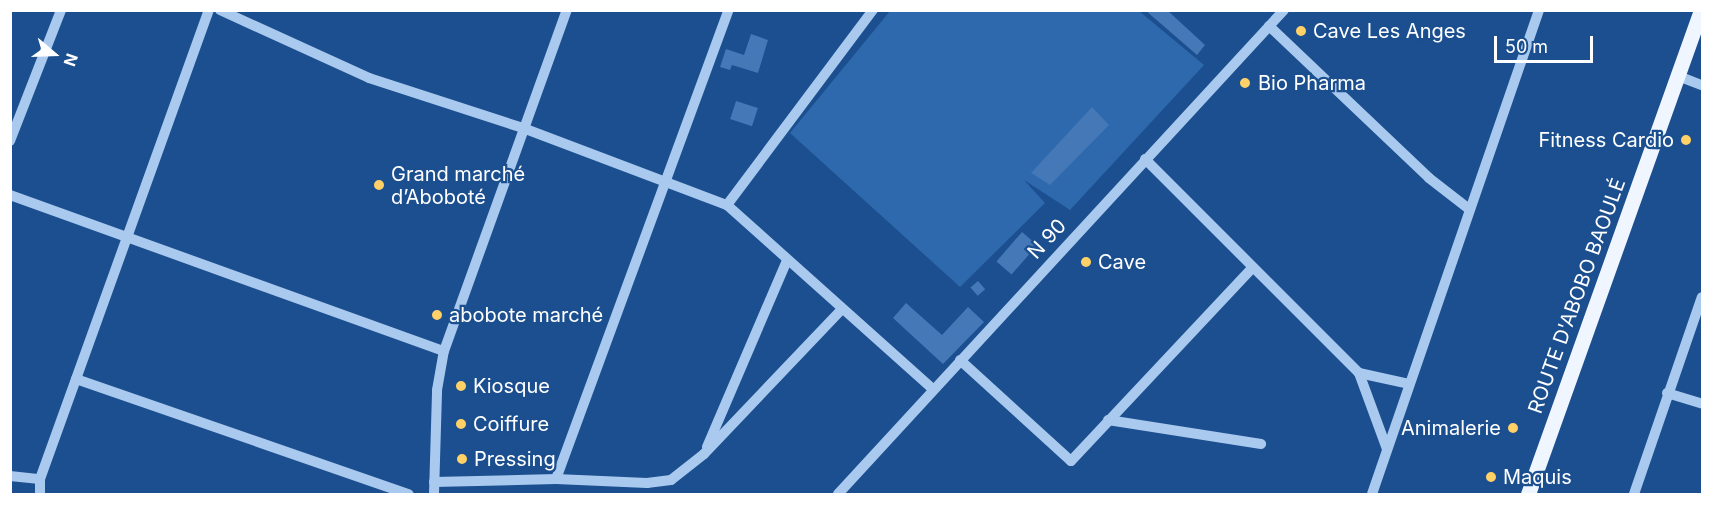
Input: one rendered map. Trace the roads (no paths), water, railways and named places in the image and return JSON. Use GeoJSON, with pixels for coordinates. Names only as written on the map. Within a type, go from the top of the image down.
{"type":"FeatureCollection","features":[{"type":"Feature","properties":{"kind":"main road","name":"ROUTE D'ABOBO BAOULÉ"},"geometry":{"type":"LineString","coordinates":[[1528,495],[1701,10]]}},
{"type":"Feature","properties":{"kind":"street"},"geometry":{"type":"LineString","coordinates":[[10,141],[61,10]]}},
{"type":"Feature","properties":{"kind":"street"},"geometry":{"type":"LineString","coordinates":[[40,495],[40,479],[209,10]]}},
{"type":"Feature","properties":{"kind":"street"},"geometry":{"type":"LineString","coordinates":[[220,10],[369,78],[524,128],[666,180],[726,205],[933,389]]}},
{"type":"Feature","properties":{"kind":"street"},"geometry":{"type":"LineString","coordinates":[[434,495],[437,390],[444,351],[567,10]]}},
{"type":"Feature","properties":{"kind":"street"},"geometry":{"type":"LineString","coordinates":[[556,479],[729,10]]}},
{"type":"Feature","properties":{"kind":"street"},"geometry":{"type":"LineString","coordinates":[[726,205],[873,10]]}},
{"type":"Feature","properties":{"kind":"street","name":"N 90"},"geometry":{"type":"LineString","coordinates":[[838,495],[933,389],[1284,10]]}},
{"type":"Feature","properties":{"kind":"street"},"geometry":{"type":"LineString","coordinates":[[1372,495],[1408,384],[1539,10]]}},
{"type":"Feature","properties":{"kind":"street"},"geometry":{"type":"LineString","coordinates":[[1269,26],[1429,178],[1469,209]]}},
{"type":"Feature","properties":{"kind":"street"},"geometry":{"type":"LineString","coordinates":[[1678,76],[1702,85]]}},
{"type":"Feature","properties":{"kind":"street"},"geometry":{"type":"LineString","coordinates":[[1145,159],[1251,268],[1359,373],[1387,449]]}},
{"type":"Feature","properties":{"kind":"street"},"geometry":{"type":"LineString","coordinates":[[10,195],[128,240],[444,351]]}},
{"type":"Feature","properties":{"kind":"street"},"geometry":{"type":"LineString","coordinates":[[704,454],[787,260]]}},
{"type":"Feature","properties":{"kind":"street"},"geometry":{"type":"LineString","coordinates":[[960,360],[1071,461],[1251,268]]}},
{"type":"Feature","properties":{"kind":"street"},"geometry":{"type":"LineString","coordinates":[[1634,495],[1667,393],[1702,297]]}},
{"type":"Feature","properties":{"kind":"street"},"geometry":{"type":"LineString","coordinates":[[434,482],[556,479],[647,483],[671,480],[704,454],[842,309]]}},
{"type":"Feature","properties":{"kind":"street"},"geometry":{"type":"LineString","coordinates":[[1359,373],[1408,384]]}},
{"type":"Feature","properties":{"kind":"street"},"geometry":{"type":"LineString","coordinates":[[76,379],[409,495]]}},
{"type":"Feature","properties":{"kind":"street"},"geometry":{"type":"LineString","coordinates":[[1667,393],[1702,404]]}},
{"type":"Feature","properties":{"kind":"street"},"geometry":{"type":"LineString","coordinates":[[1108,420],[1261,444]]}},
{"type":"Feature","properties":{"kind":"street"},"geometry":{"type":"LineString","coordinates":[[10,476],[40,479]]}},
{"type":"Feature","properties":{"kind":"place","name":"Cave Les Anges"},"geometry":{"type":"Point","coordinates":[1301,31]}},
{"type":"Feature","properties":{"kind":"place","name":"Bio Pharma"},"geometry":{"type":"Point","coordinates":[1245,83]}},
{"type":"Feature","properties":{"kind":"place","name":"Fitness Cardio"},"geometry":{"type":"Point","coordinates":[1686,140]}},
{"type":"Feature","properties":{"kind":"place","name":"Grand marché d’Aboboté"},"geometry":{"type":"Point","coordinates":[379,185]}},
{"type":"Feature","properties":{"kind":"place","name":"Cave"},"geometry":{"type":"Point","coordinates":[1086,262]}},
{"type":"Feature","properties":{"kind":"place","name":"abobote marché"},"geometry":{"type":"Point","coordinates":[437,315]}},
{"type":"Feature","properties":{"kind":"place","name":"Kiosque"},"geometry":{"type":"Point","coordinates":[461,386]}},
{"type":"Feature","properties":{"kind":"place","name":"Coiffure"},"geometry":{"type":"Point","coordinates":[461,424]}},
{"type":"Feature","properties":{"kind":"place","name":"Animalerie"},"geometry":{"type":"Point","coordinates":[1513,428]}},
{"type":"Feature","properties":{"kind":"place","name":"Pressing"},"geometry":{"type":"Point","coordinates":[462,459]}},
{"type":"Feature","properties":{"kind":"place","name":"Maquis"},"geometry":{"type":"Point","coordinates":[1491,477]}}]}
